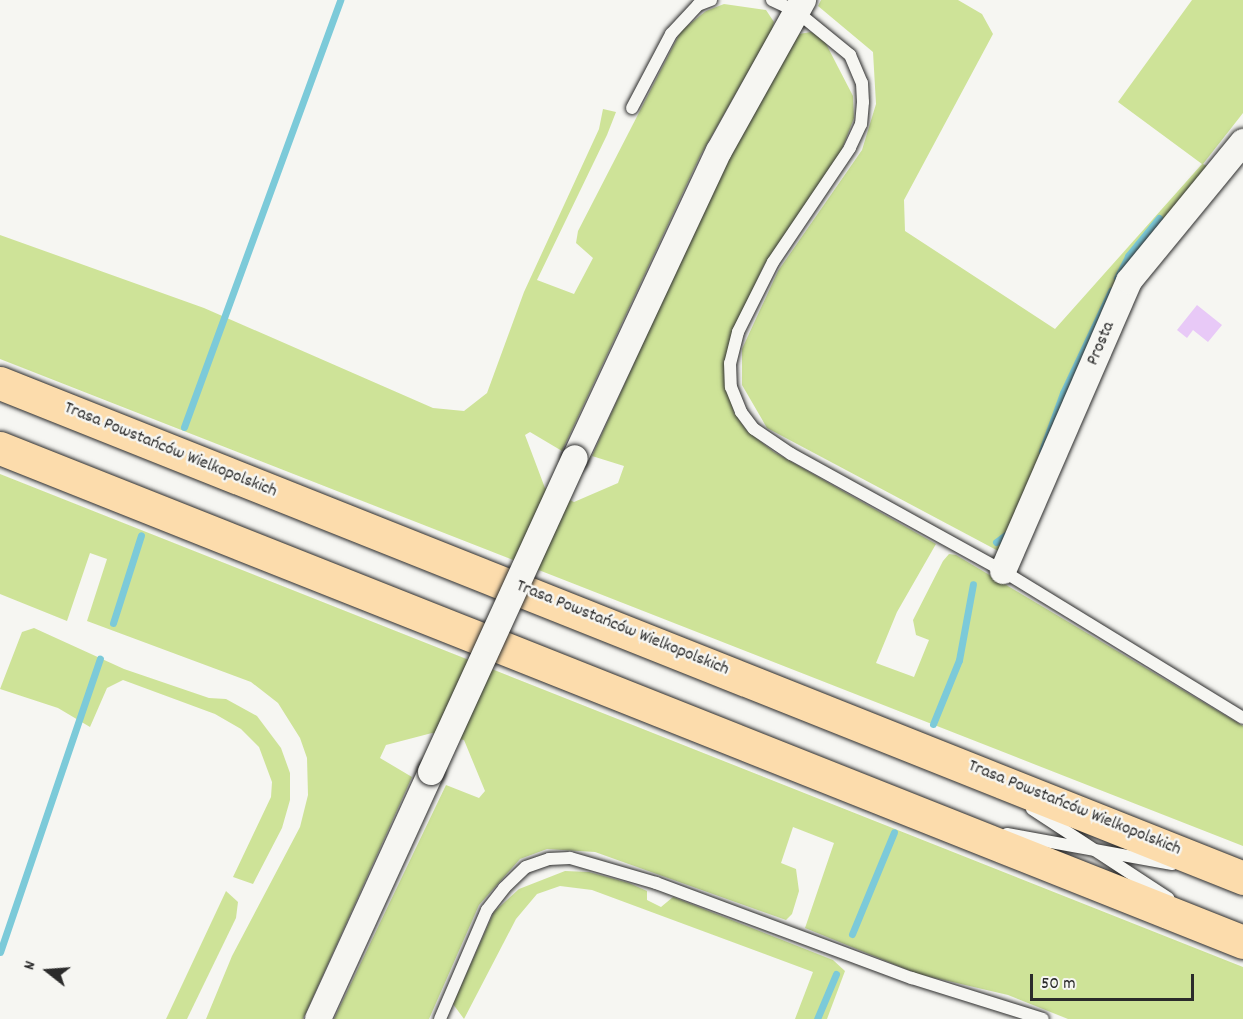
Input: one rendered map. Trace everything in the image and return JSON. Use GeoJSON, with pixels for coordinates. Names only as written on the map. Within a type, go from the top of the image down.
{"type":"FeatureCollection","features":[{"type":"Feature","properties":{"kind":"highway","name":"Trasa Powstańców Wielkopolskich"},"geometry":{"type":"LineString","coordinates":[[0,383],[968,766],[1242,877]]}},
{"type":"Feature","properties":{"kind":"highway"},"geometry":{"type":"LineString","coordinates":[[0,448],[1232,938]]}},
{"type":"Feature","properties":{"kind":"street"},"geometry":{"type":"LineString","coordinates":[[318,1019],[575,458],[719,151],[800,6]]}},
{"type":"Feature","properties":{"kind":"street","name":"Prosta"},"geometry":{"type":"LineString","coordinates":[[1003,571],[1129,281],[1243,142]]}},
{"type":"Feature","properties":{"kind":"lane"},"geometry":{"type":"LineString","coordinates":[[632,108],[671,34],[698,5],[711,0]]}},
{"type":"Feature","properties":{"kind":"lane"},"geometry":{"type":"LineString","coordinates":[[772,0],[800,6],[850,55],[862,83],[861,124],[850,148],[773,262],[738,332],[730,363],[731,387],[741,412],[770,440],[1003,571],[1243,718]]}},
{"type":"Feature","properties":{"kind":"lane"},"geometry":{"type":"LineString","coordinates":[[968,766],[1232,938]]}},
{"type":"Feature","properties":{"kind":"lane"},"geometry":{"type":"LineString","coordinates":[[946,823],[1242,877]]}},
{"type":"Feature","properties":{"kind":"lane"},"geometry":{"type":"LineString","coordinates":[[440,1019],[487,910],[504,888],[526,867],[549,859],[570,858],[656,883],[900,974],[1043,1019]]}},
{"type":"Feature","properties":{"kind":"green space"},"geometry":{"type":"Polygon","coordinates":[[[821,0],[958,0],[982,14],[993,34],[904,200],[905,231],[1055,329],[1202,164],[1118,102],[1192,0],[1243,0],[1243,113],[1203,164],[1209,167],[1134,257],[1002,553],[767,428],[742,385],[742,349],[778,271],[862,150],[876,104],[873,52],[818,6],[821,0]]]}},
{"type":"Feature","properties":{"kind":"green space"},"geometry":{"type":"Polygon","coordinates":[[[724,4],[766,10],[774,22],[772,30],[700,156],[562,451],[530,432],[525,435],[545,488],[574,502],[618,483],[624,466],[592,456],[724,164],[799,34],[811,32],[823,38],[853,96],[854,118],[840,154],[764,265],[731,336],[727,384],[734,413],[747,431],[774,452],[936,544],[897,612],[876,663],[914,677],[929,640],[916,635],[913,620],[943,561],[949,554],[956,555],[1243,726],[1243,846],[0,359],[0,235],[204,308],[433,408],[464,411],[487,393],[524,292],[599,129],[603,109],[616,112],[537,280],[574,294],[593,258],[576,243],[578,231],[681,31],[706,11],[724,4]]]}},
{"type":"Feature","properties":{"kind":"green space"},"geometry":{"type":"Polygon","coordinates":[[[0,474],[1243,967],[1243,1019],[1068,1019],[1008,995],[918,974],[805,928],[834,843],[793,827],[781,863],[796,869],[799,891],[792,914],[786,920],[595,852],[547,849],[520,859],[479,905],[429,1019],[334,1019],[446,785],[479,798],[485,791],[464,740],[432,733],[386,745],[380,758],[412,777],[303,1019],[206,1019],[232,956],[300,827],[308,795],[307,758],[300,738],[278,703],[251,682],[87,621],[107,559],[90,553],[67,621],[0,594],[0,474]]]}},
{"type":"Feature","properties":{"kind":"green space"},"geometry":{"type":"Polygon","coordinates":[[[34,628],[124,669],[209,698],[226,699],[257,716],[281,748],[290,773],[290,800],[282,828],[253,884],[233,877],[271,797],[272,782],[259,747],[241,729],[215,714],[123,680],[107,688],[90,727],[58,708],[0,689],[22,632],[34,628]]]}},
{"type":"Feature","properties":{"kind":"green space"},"geometry":{"type":"Polygon","coordinates":[[[565,871],[589,872],[629,883],[647,891],[647,900],[661,907],[673,897],[833,960],[845,971],[827,1019],[795,1019],[813,972],[592,890],[560,886],[537,894],[516,919],[464,1019],[453,1004],[494,912],[519,889],[565,871]]]}},
{"type":"Feature","properties":{"kind":"green space"},"geometry":{"type":"Polygon","coordinates":[[[226,891],[238,902],[236,918],[187,1019],[166,1019],[226,891]]]}},
{"type":"Feature","properties":{"kind":"building"},"geometry":{"type":"Polygon","coordinates":[[[1197,305],[1222,325],[1208,342],[1193,330],[1187,338],[1177,330],[1197,305]]]}},
{"type":"Feature","properties":{"kind":"waterway"},"geometry":{"type":"LineString","coordinates":[[184,427],[340,0]]}},
{"type":"Feature","properties":{"kind":"waterway"},"geometry":{"type":"LineString","coordinates":[[1117,278],[1128,256],[1159,218]]}},
{"type":"Feature","properties":{"kind":"waterway"},"geometry":{"type":"LineString","coordinates":[[1042,451],[1063,393],[1111,291]]}},
{"type":"Feature","properties":{"kind":"waterway"},"geometry":{"type":"LineString","coordinates":[[996,542],[1011,531]]}},
{"type":"Feature","properties":{"kind":"waterway"},"geometry":{"type":"LineString","coordinates":[[113,623],[141,535]]}},
{"type":"Feature","properties":{"kind":"waterway"},"geometry":{"type":"LineString","coordinates":[[933,724],[959,660],[973,584]]}},
{"type":"Feature","properties":{"kind":"waterway"},"geometry":{"type":"LineString","coordinates":[[0,952],[100,659]]}},
{"type":"Feature","properties":{"kind":"waterway"},"geometry":{"type":"LineString","coordinates":[[852,934],[894,832]]}},
{"type":"Feature","properties":{"kind":"waterway"},"geometry":{"type":"LineString","coordinates":[[817,1019],[836,974]]}}]}
